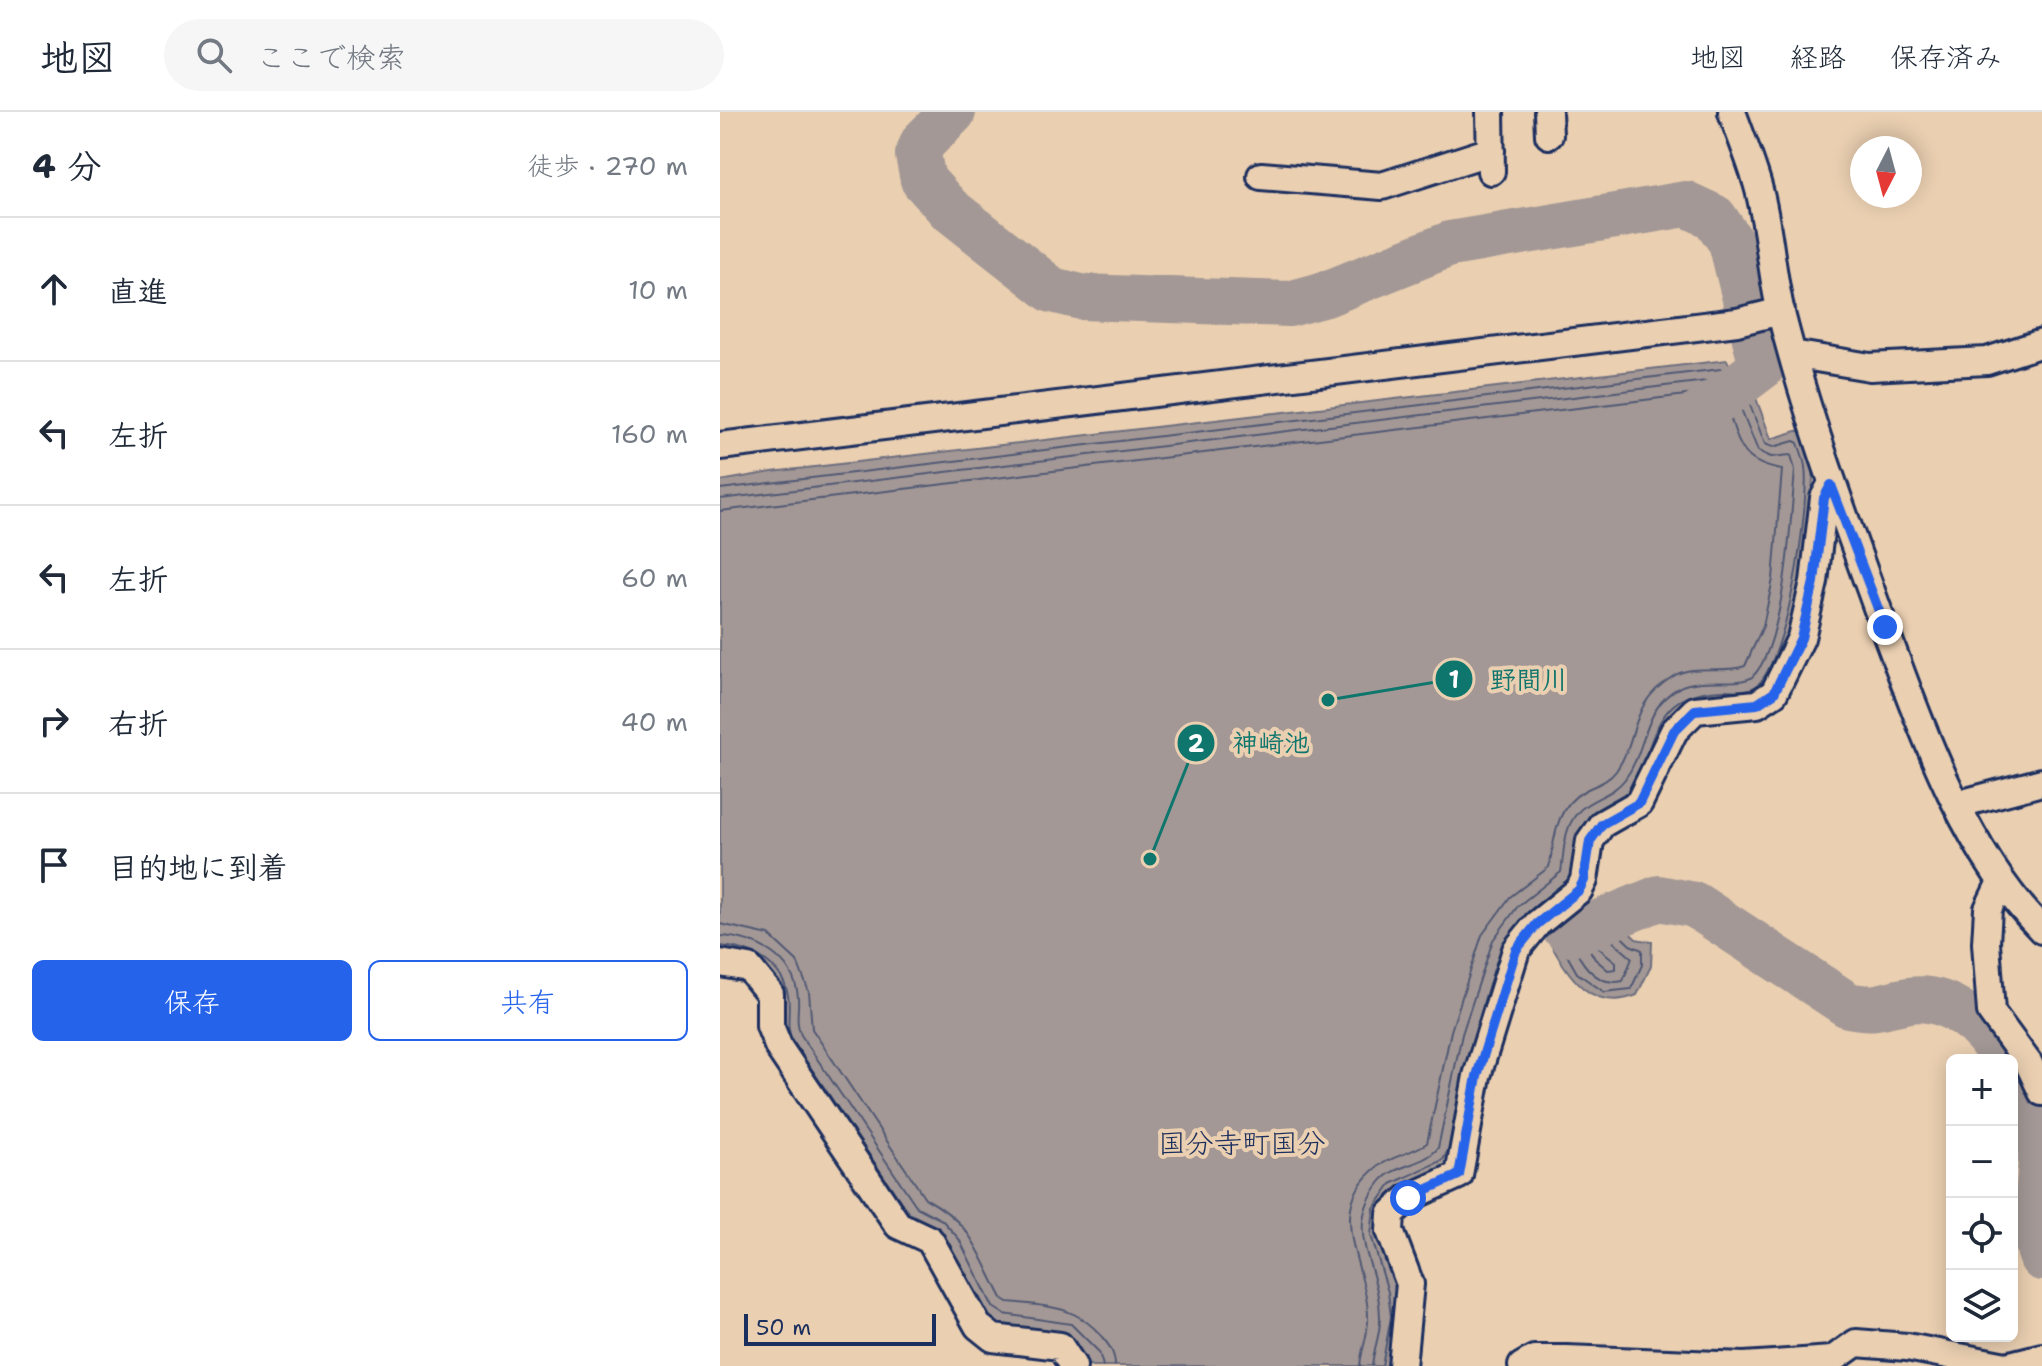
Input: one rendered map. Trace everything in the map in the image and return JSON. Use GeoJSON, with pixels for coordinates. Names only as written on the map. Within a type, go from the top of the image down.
{"type":"FeatureCollection","features":[{"type":"Feature","properties":{"kind":"street"},"geometry":{"type":"LineString","coordinates":[[1261,176],[1382,186],[1491,161],[1490,112]]}},
{"type":"Feature","properties":{"kind":"street"},"geometry":{"type":"LineString","coordinates":[[1732,112],[1759,188],[1774,313],[1792,354],[1831,485],[1927,736],[1959,804],[2000,884],[2037,917]]}},
{"type":"Feature","properties":{"kind":"street"},"geometry":{"type":"LineString","coordinates":[[720,446],[1737,322],[1774,313]]}},
{"type":"Feature","properties":{"kind":"street"},"geometry":{"type":"LineString","coordinates":[[1792,354],[1884,366],[1987,361],[2042,343]]}},
{"type":"Feature","properties":{"kind":"street"},"geometry":{"type":"LineString","coordinates":[[1402,1366],[1410,1284],[1390,1231],[1391,1214],[1408,1198],[1459,1175],[1482,1062],[1516,950],[1537,924],[1570,898],[1584,880],[1590,841],[1602,824],[1639,803],[1674,731],[1695,710],[1757,704],[1774,693],[1801,638],[1814,582],[1824,498],[1831,485]]}},
{"type":"Feature","properties":{"kind":"street"},"geometry":{"type":"LineString","coordinates":[[1959,804],[2042,782]]}},
{"type":"Feature","properties":{"kind":"street"},"geometry":{"type":"LineString","coordinates":[[2000,884],[1988,909],[1987,920],[1991,1012],[2029,1064],[2042,1092]]}},
{"type":"Feature","properties":{"kind":"street"},"geometry":{"type":"LineString","coordinates":[[720,963],[749,968],[770,994],[770,1026],[779,1048],[898,1225],[930,1240],[978,1326],[993,1338],[1060,1346],[1073,1366]]}},
{"type":"Feature","properties":{"kind":"street"},"geometry":{"type":"LineString","coordinates":[[1522,1366],[1534,1359],[1744,1366],[1832,1360],[1856,1343],[1907,1347],[2006,1366],[2042,1357]]}},
{"type":"Feature","properties":{"kind":"water"},"geometry":{"type":"Polygon","coordinates":[[[1727,360],[1731,369],[1745,368],[1771,439],[1803,429],[1814,468],[1803,583],[1792,635],[1769,686],[1755,697],[1710,698],[1654,757],[1578,880],[1531,918],[1450,1165],[1395,1191],[1382,1210],[1397,1308],[1397,1328],[1389,1366],[1092,1366],[998,1331],[905,1222],[785,1044],[780,998],[720,954],[720,481],[772,472],[1727,360]]]}},
{"type":"Feature","properties":{"kind":"water"},"geometry":{"type":"Polygon","coordinates":[[[1603,907],[1636,939],[1652,942],[1651,966],[1637,995],[1619,1000],[1604,999],[1579,984],[1543,931],[1572,908],[1603,907]]]}},
{"type":"Feature","properties":{"kind":"waterway"},"geometry":{"type":"LineString","coordinates":[[953,112],[923,142],[918,155],[923,180],[949,209],[1052,290],[1081,297],[1289,304],[1326,294],[1450,244],[1686,204],[1714,217],[1731,242],[1762,367],[1697,416]]}},
{"type":"Feature","properties":{"kind":"waterway"},"geometry":{"type":"LineString","coordinates":[[1557,920],[1571,934],[1659,898],[1695,905],[1848,1005],[1873,1007],[1924,999],[1938,1002],[1976,1024],[2000,1054]]}},
{"type":"Feature","properties":{"kind":"waterway"},"geometry":{"type":"LineString","coordinates":[[2018,1090],[2030,1114],[2041,1153],[2036,1233],[2042,1258]]}},
{"type":"Feature","properties":{"kind":"place","name":"野間川"},"geometry":{"type":"Point","coordinates":[1328,700]}},
{"type":"Feature","properties":{"kind":"place","name":"神崎池"},"geometry":{"type":"Point","coordinates":[1150,859]}},
{"type":"Feature","properties":{"kind":"district","name":"国分寺町国分"},"geometry":{"type":"Point","coordinates":[1242,1143]}},
{"type":"Feature","properties":{"kind":"route"},"geometry":{"type":"LineString","coordinates":[[1408,1198],[1459,1175],[1477,1076],[1516,950],[1537,924],[1579,890],[1584,880],[1590,841],[1602,824],[1639,803],[1674,731],[1695,710],[1757,704],[1774,693],[1801,638],[1814,582],[1824,498],[1831,485],[1885,627]]}}]}
